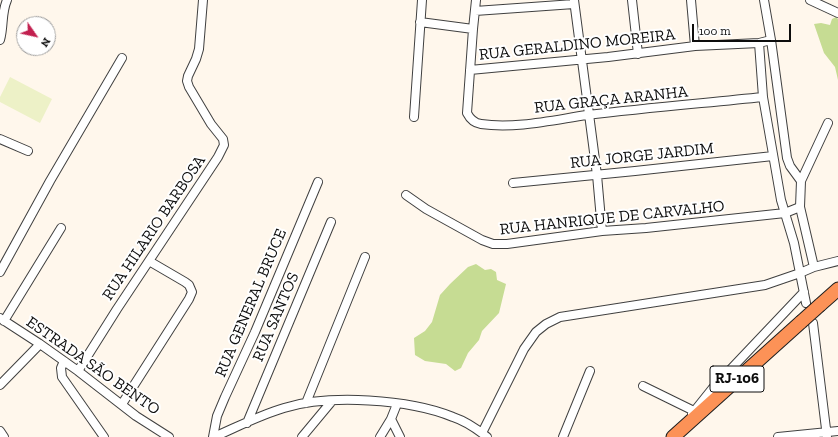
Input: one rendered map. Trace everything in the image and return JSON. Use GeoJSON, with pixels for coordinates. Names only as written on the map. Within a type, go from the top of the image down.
{"type":"FeatureCollection","features":[{"type":"Feature","properties":{"kind":"highway","name":"RJ-106"},"geometry":{"type":"LineString","coordinates":[[676,434],[807,322],[820,305],[837,291]]}},
{"type":"Feature","properties":{"kind":"street"},"geometry":{"type":"LineString","coordinates":[[0,40],[2,31],[1,11],[7,0]]}},
{"type":"Feature","properties":{"kind":"street","name":"RUA HILARIO BARBOSA"},"geometry":{"type":"LineString","coordinates":[[78,371],[218,157],[224,145],[223,139],[211,124],[196,100],[187,81],[199,49],[203,0]]}},
{"type":"Feature","properties":{"kind":"street"},"geometry":{"type":"LineString","coordinates":[[414,117],[422,0]]}},
{"type":"Feature","properties":{"kind":"street"},"geometry":{"type":"LineString","coordinates":[[470,70],[472,29],[476,0]]}},
{"type":"Feature","properties":{"kind":"street"},"geometry":{"type":"LineString","coordinates":[[632,0],[638,54]]}},
{"type":"Feature","properties":{"kind":"street"},"geometry":{"type":"LineString","coordinates":[[691,0],[695,46]]}},
{"type":"Feature","properties":{"kind":"street"},"geometry":{"type":"LineString","coordinates":[[764,0],[788,158],[790,166],[801,181]]}},
{"type":"Feature","properties":{"kind":"street"},"geometry":{"type":"LineString","coordinates":[[810,0],[838,13]]}},
{"type":"Feature","properties":{"kind":"street"},"geometry":{"type":"LineString","coordinates":[[475,11],[574,2],[597,175],[602,231]]}},
{"type":"Feature","properties":{"kind":"street"},"geometry":{"type":"LineString","coordinates":[[420,22],[472,29]]}},
{"type":"Feature","properties":{"kind":"street","name":"RUA GERALDINO MOREIRA"},"geometry":{"type":"LineString","coordinates":[[470,70],[582,60],[695,46],[771,40]]}},
{"type":"Feature","properties":{"kind":"street"},"geometry":{"type":"LineString","coordinates":[[759,42],[763,97],[773,156],[781,200],[794,243],[806,303]]}},
{"type":"Feature","properties":{"kind":"street"},"geometry":{"type":"LineString","coordinates":[[0,272],[50,181],[122,58]]}},
{"type":"Feature","properties":{"kind":"street","name":"RUA GRAÇA ARANHA"},"geometry":{"type":"LineString","coordinates":[[470,70],[467,113],[470,119],[479,124],[507,125],[763,97]]}},
{"type":"Feature","properties":{"kind":"street"},"geometry":{"type":"LineString","coordinates":[[814,267],[800,207],[801,181],[828,123]]}},
{"type":"Feature","properties":{"kind":"street"},"geometry":{"type":"LineString","coordinates":[[0,138],[28,151]]}},
{"type":"Feature","properties":{"kind":"street","name":"RUA JORGE JARDIM"},"geometry":{"type":"LineString","coordinates":[[514,182],[597,175],[773,156]]}},
{"type":"Feature","properties":{"kind":"street","name":"RUA GENERAL BRUCE"},"geometry":{"type":"LineString","coordinates":[[213,437],[218,416],[225,397],[318,182]]}},
{"type":"Feature","properties":{"kind":"street","name":"RUA HANRIQUE DE CARVALHO"},"geometry":{"type":"LineString","coordinates":[[406,195],[436,215],[482,240],[493,244],[507,244],[602,231],[646,228],[785,213],[800,207]]}},
{"type":"Feature","properties":{"kind":"street","name":"RUA SANTOS"},"geometry":{"type":"LineString","coordinates":[[247,423],[331,222]]}},
{"type":"Feature","properties":{"kind":"street"},"geometry":{"type":"LineString","coordinates":[[2,320],[61,228]]}},
{"type":"Feature","properties":{"kind":"street"},"geometry":{"type":"LineString","coordinates":[[794,243],[807,239]]}},
{"type":"Feature","properties":{"kind":"street"},"geometry":{"type":"LineString","coordinates":[[306,403],[365,257]]}},
{"type":"Feature","properties":{"kind":"street"},"geometry":{"type":"LineString","coordinates":[[122,404],[192,292],[189,285],[185,282],[149,261]]}},
{"type":"Feature","properties":{"kind":"street"},"geometry":{"type":"LineString","coordinates":[[213,437],[285,407],[306,403],[358,400],[422,407],[454,417],[484,435],[524,349],[536,332],[546,324],[560,317],[765,285],[814,267],[838,261]]}},
{"type":"Feature","properties":{"kind":"street"},"geometry":{"type":"LineString","coordinates":[[676,434],[712,389],[804,292]]}},
{"type":"Feature","properties":{"kind":"street","name":"ESTRADA SÃO BENTO"},"geometry":{"type":"LineString","coordinates":[[2,320],[40,344],[169,437]]}},
{"type":"Feature","properties":{"kind":"street"},"geometry":{"type":"LineString","coordinates":[[807,322],[826,434]]}},
{"type":"Feature","properties":{"kind":"street"},"geometry":{"type":"LineString","coordinates":[[0,386],[40,344]]}},
{"type":"Feature","properties":{"kind":"street"},"geometry":{"type":"LineString","coordinates":[[64,361],[61,368],[62,377],[104,437]]}},
{"type":"Feature","properties":{"kind":"street"},"geometry":{"type":"LineString","coordinates":[[563,437],[590,371]]}},
{"type":"Feature","properties":{"kind":"street"},"geometry":{"type":"LineString","coordinates":[[643,386],[694,411]]}},
{"type":"Feature","properties":{"kind":"street"},"geometry":{"type":"LineString","coordinates":[[302,437],[332,401]]}},
{"type":"Feature","properties":{"kind":"street"},"geometry":{"type":"LineString","coordinates":[[380,437],[391,419],[397,404]]}},
{"type":"Feature","properties":{"kind":"street"},"geometry":{"type":"LineString","coordinates":[[391,419],[400,437]]}},
{"type":"Feature","properties":{"kind":"street"},"geometry":{"type":"LineString","coordinates":[[0,431],[4,437]]}},
{"type":"Feature","properties":{"kind":"street"},"geometry":{"type":"LineString","coordinates":[[778,437],[826,434],[838,431]]}},
{"type":"Feature","properties":{"kind":"green space"},"geometry":{"type":"Polygon","coordinates":[[[836,17],[838,19],[838,80],[835,67],[824,53],[814,24],[821,23],[830,25],[832,19],[836,17]]]}},
{"type":"Feature","properties":{"kind":"green space"},"geometry":{"type":"Polygon","coordinates":[[[10,77],[52,99],[40,123],[0,102],[0,97],[10,77]]]}},
{"type":"Feature","properties":{"kind":"green space"},"geometry":{"type":"Polygon","coordinates":[[[476,264],[485,270],[491,269],[496,272],[497,280],[506,284],[499,313],[482,331],[479,340],[468,353],[461,368],[455,371],[446,364],[425,361],[415,355],[414,338],[425,331],[432,322],[440,295],[468,267],[476,264]]]}}]}
